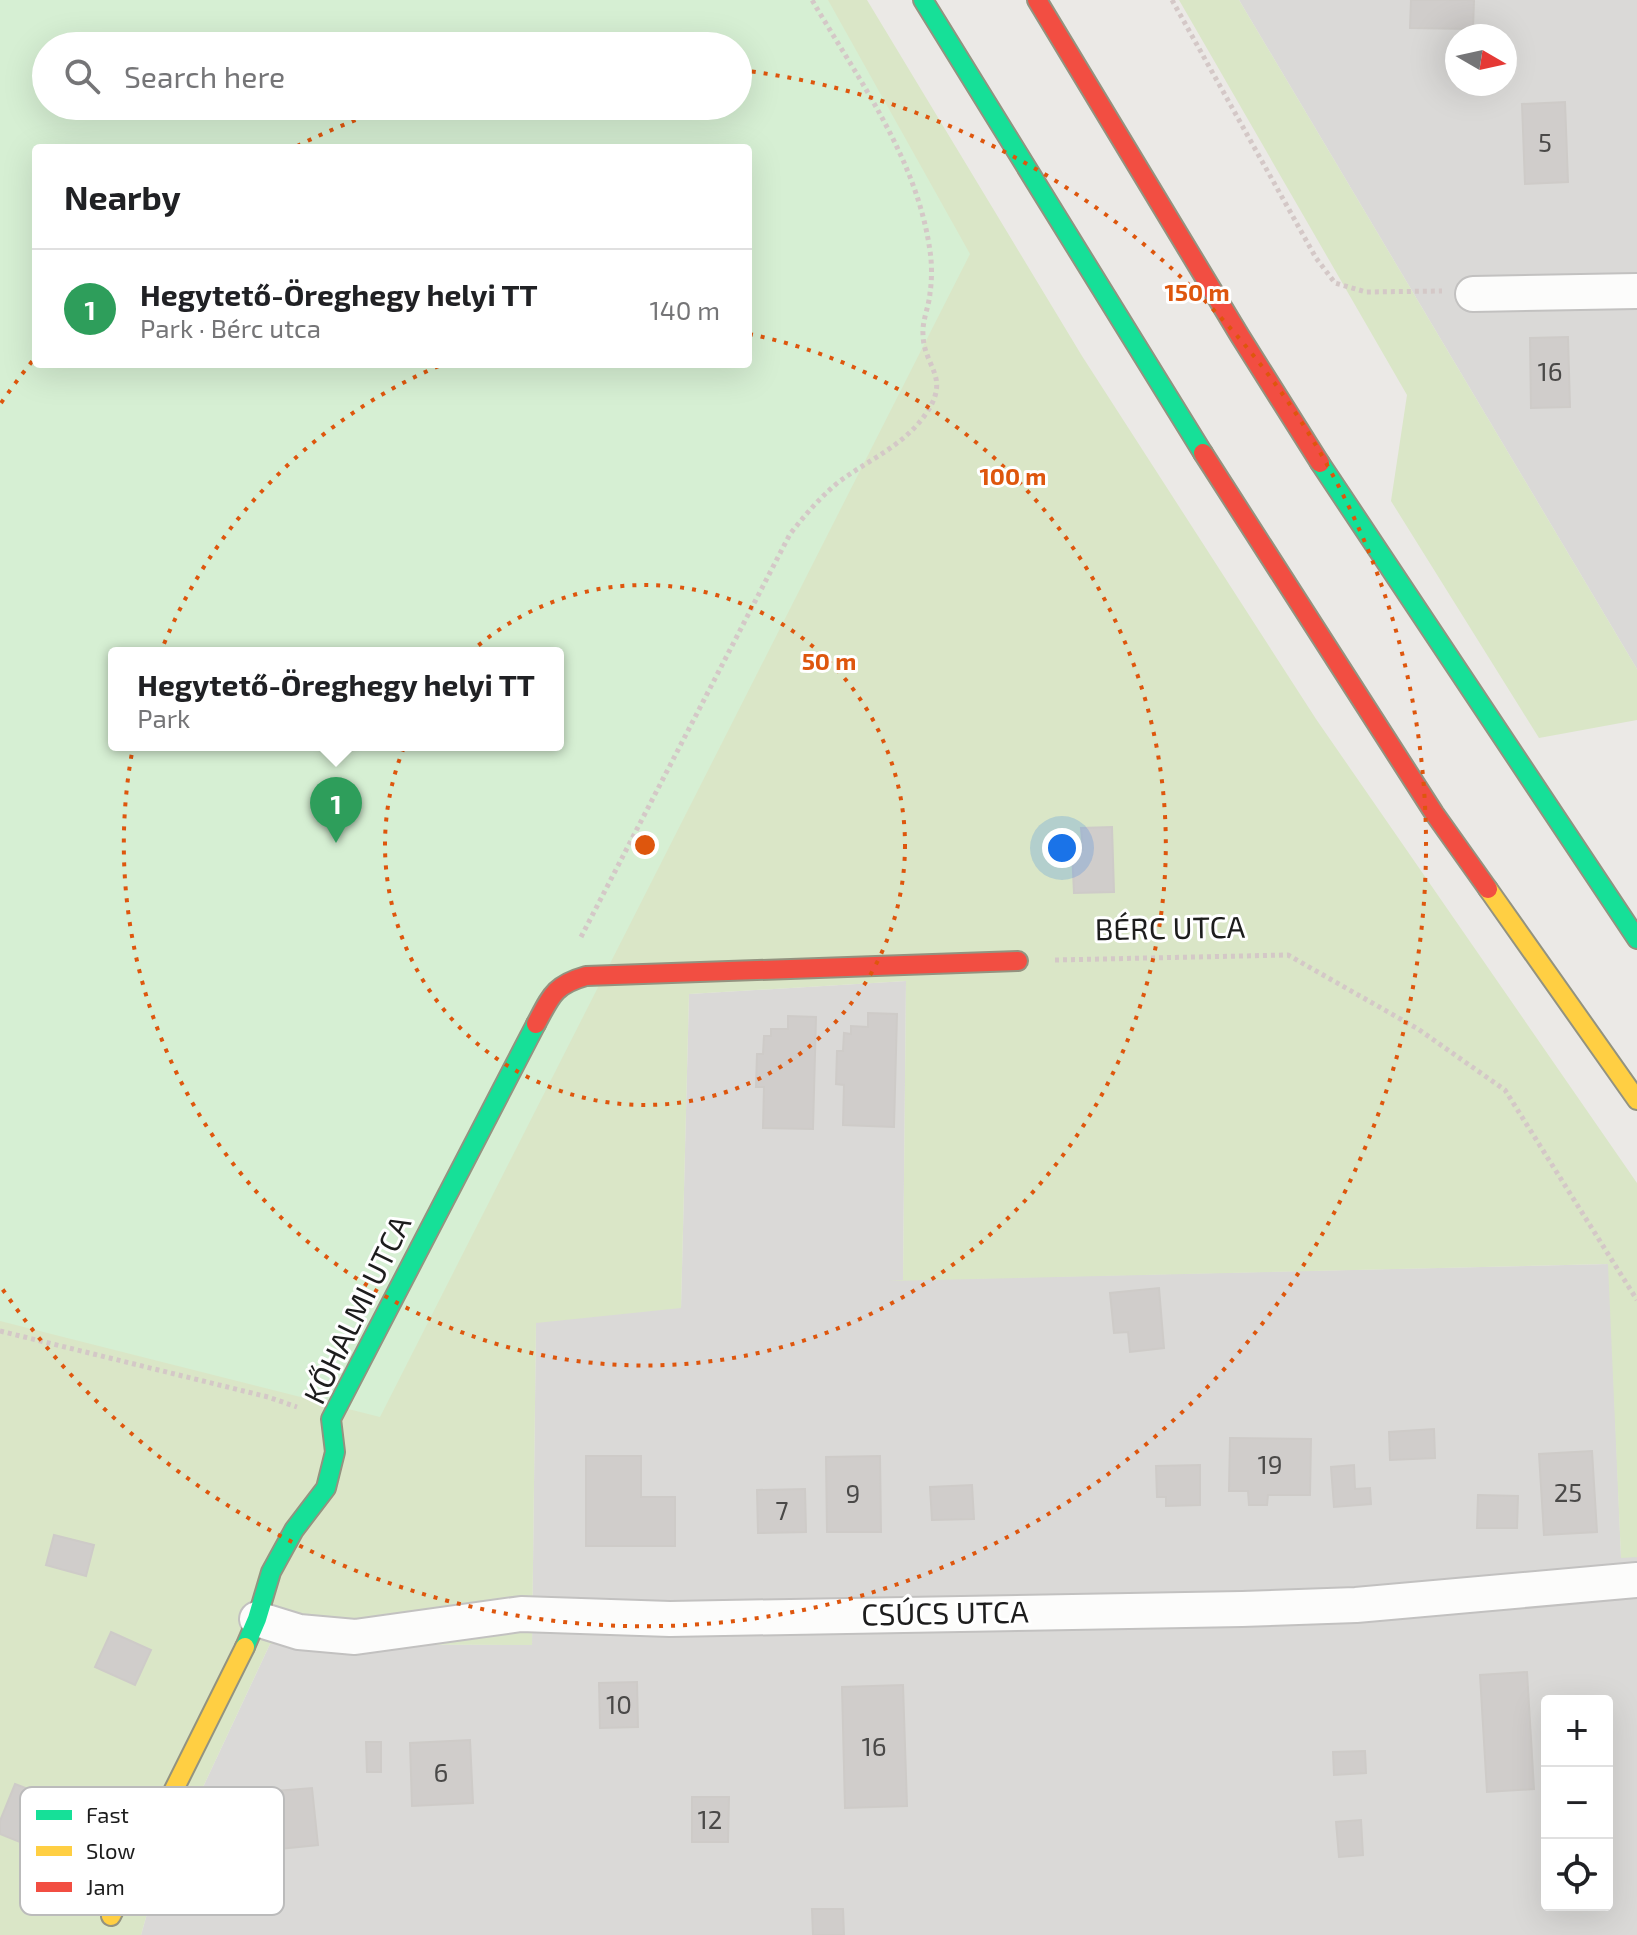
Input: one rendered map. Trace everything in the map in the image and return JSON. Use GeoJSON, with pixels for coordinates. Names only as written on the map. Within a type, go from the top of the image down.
{"type":"FeatureCollection","features":[{"type":"Feature","properties":{"kind":"main road"},"geometry":{"type":"LineString","coordinates":[[923,0],[1152,374],[1434,813],[1637,1100]]}},
{"type":"Feature","properties":{"kind":"main road"},"geometry":{"type":"LineString","coordinates":[[1037,0],[1240,336],[1369,539],[1637,939]]}},
{"type":"Feature","properties":{"kind":"main road"},"geometry":{"type":"LineString","coordinates":[[553,991],[569,981],[586,976],[1018,961]]}},
{"type":"Feature","properties":{"kind":"main road","name":"KŐHALMI UTCA"},"geometry":{"type":"LineString","coordinates":[[174,1787],[257,1619],[271,1572],[294,1530],[326,1488],[335,1452],[331,1419],[553,991]]}},
{"type":"Feature","properties":{"kind":"street"},"geometry":{"type":"LineString","coordinates":[[1473,294],[1637,291]]}},
{"type":"Feature","properties":{"kind":"street","name":"CSÚCS UTCA"},"geometry":{"type":"LineString","coordinates":[[257,1619],[299,1632],[355,1637],[521,1614],[670,1619],[1242,1609],[1356,1605],[1637,1580]]}},
{"type":"Feature","properties":{"kind":"path"},"geometry":{"type":"LineString","coordinates":[[553,991],[790,534],[814,502],[842,480],[890,451],[914,429],[936,394],[935,368],[923,337],[931,293],[930,253],[909,173],[812,0]]}},
{"type":"Feature","properties":{"kind":"path"},"geometry":{"type":"LineString","coordinates":[[1172,0],[1316,258],[1335,283],[1366,292],[1473,294]]}},
{"type":"Feature","properties":{"kind":"path","name":"BÉRC UTCA"},"geometry":{"type":"LineString","coordinates":[[1018,961],[1288,955],[1418,1029],[1505,1090],[1637,1300]]}},
{"type":"Feature","properties":{"kind":"path"},"geometry":{"type":"LineString","coordinates":[[0,1331],[268,1397],[331,1419]]}},
{"type":"Feature","properties":{"kind":"shaded area"},"geometry":{"type":"Polygon","coordinates":[[[1239,0],[1637,0],[1637,669],[1239,0]]]}},
{"type":"Feature","properties":{"kind":"shaded area"},"geometry":{"type":"Polygon","coordinates":[[[906,981],[903,1280],[1609,1264],[1621,1557],[1637,1557],[1637,1935],[141,1935],[147,1915],[284,1915],[284,1787],[203,1787],[270,1644],[532,1645],[536,1322],[681,1307],[689,994],[906,981]]]}},
{"type":"Feature","properties":{"kind":"green space"},"geometry":{"type":"Polygon","coordinates":[[[0,0],[867,0],[1082,356],[1316,719],[1637,1183],[1637,1557],[1621,1558],[1608,1264],[889,1281],[903,1280],[906,981],[689,994],[681,1308],[536,1323],[532,1645],[270,1644],[203,1787],[20,1787],[20,1915],[147,1915],[141,1935],[0,1935],[0,0]]]}},
{"type":"Feature","properties":{"kind":"green space"},"geometry":{"type":"Polygon","coordinates":[[[0,0],[828,0],[970,254],[380,1417],[0,1321],[0,0]]]}},
{"type":"Feature","properties":{"kind":"green space"},"geometry":{"type":"Polygon","coordinates":[[[1179,0],[1239,0],[1637,669],[1637,720],[1539,738],[1391,501],[1407,395],[1179,0]]]}},
{"type":"Feature","properties":{"kind":"building"},"geometry":{"type":"Polygon","coordinates":[[[1411,0],[1474,0],[1473,24],[1445,24],[1445,29],[1410,28],[1411,0]]]}},
{"type":"Feature","properties":{"kind":"building"},"geometry":{"type":"Polygon","coordinates":[[[1565,102],[1568,182],[1525,184],[1522,104],[1565,102]]]}},
{"type":"Feature","properties":{"kind":"building"},"geometry":{"type":"Polygon","coordinates":[[[1568,337],[1570,407],[1531,408],[1530,338],[1568,337]]]}},
{"type":"Feature","properties":{"kind":"building"},"geometry":{"type":"Polygon","coordinates":[[[1112,827],[1114,892],[1074,893],[1072,850],[1083,850],[1081,828],[1112,827]]]}},
{"type":"Feature","properties":{"kind":"building"},"geometry":{"type":"Polygon","coordinates":[[[868,1013],[897,1014],[894,1127],[843,1125],[844,1085],[836,1084],[837,1051],[843,1051],[844,1033],[851,1034],[851,1026],[868,1027],[868,1013]]]}},
{"type":"Feature","properties":{"kind":"building"},"geometry":{"type":"Polygon","coordinates":[[[788,1016],[816,1017],[813,1129],[763,1128],[764,1087],[756,1087],[757,1054],[763,1054],[764,1036],[771,1036],[771,1029],[788,1029],[788,1016]]]}},
{"type":"Feature","properties":{"kind":"building"},"geometry":{"type":"Polygon","coordinates":[[[1159,1288],[1164,1348],[1130,1352],[1128,1332],[1114,1333],[1110,1293],[1159,1288]]]}},
{"type":"Feature","properties":{"kind":"building"},"geometry":{"type":"Polygon","coordinates":[[[1434,1429],[1435,1458],[1390,1460],[1389,1432],[1434,1429]]]}},
{"type":"Feature","properties":{"kind":"building"},"geometry":{"type":"Polygon","coordinates":[[[1230,1438],[1311,1439],[1310,1495],[1268,1495],[1267,1505],[1249,1505],[1248,1491],[1229,1491],[1230,1438]]]}},
{"type":"Feature","properties":{"kind":"building"},"geometry":{"type":"Polygon","coordinates":[[[1592,1451],[1597,1532],[1544,1535],[1539,1454],[1592,1451]]]}},
{"type":"Feature","properties":{"kind":"building"},"geometry":{"type":"Polygon","coordinates":[[[586,1456],[641,1456],[641,1497],[675,1497],[675,1546],[586,1546],[586,1456]]]}},
{"type":"Feature","properties":{"kind":"building"},"geometry":{"type":"Polygon","coordinates":[[[880,1456],[881,1532],[827,1532],[826,1457],[880,1456]]]}},
{"type":"Feature","properties":{"kind":"building"},"geometry":{"type":"Polygon","coordinates":[[[1200,1465],[1200,1505],[1166,1506],[1166,1497],[1157,1497],[1156,1466],[1200,1465]]]}},
{"type":"Feature","properties":{"kind":"building"},"geometry":{"type":"Polygon","coordinates":[[[1354,1465],[1355,1489],[1370,1488],[1371,1504],[1334,1507],[1331,1467],[1354,1465]]]}},
{"type":"Feature","properties":{"kind":"building"},"geometry":{"type":"Polygon","coordinates":[[[972,1485],[974,1519],[932,1520],[930,1487],[972,1485]]]}},
{"type":"Feature","properties":{"kind":"building"},"geometry":{"type":"Polygon","coordinates":[[[805,1489],[806,1532],[758,1533],[757,1490],[805,1489]]]}},
{"type":"Feature","properties":{"kind":"building"},"geometry":{"type":"Polygon","coordinates":[[[1478,1495],[1518,1496],[1517,1528],[1477,1528],[1478,1495]]]}},
{"type":"Feature","properties":{"kind":"building"},"geometry":{"type":"Polygon","coordinates":[[[54,1535],[94,1545],[86,1576],[46,1565],[54,1535]]]}},
{"type":"Feature","properties":{"kind":"building"},"geometry":{"type":"Polygon","coordinates":[[[111,1632],[151,1650],[135,1685],[95,1667],[111,1632]]]}},
{"type":"Feature","properties":{"kind":"building"},"geometry":{"type":"Polygon","coordinates":[[[1527,1672],[1534,1789],[1487,1792],[1480,1675],[1527,1672]]]}},
{"type":"Feature","properties":{"kind":"building"},"geometry":{"type":"Polygon","coordinates":[[[637,1682],[638,1727],[600,1728],[599,1683],[637,1682]]]}},
{"type":"Feature","properties":{"kind":"building"},"geometry":{"type":"Polygon","coordinates":[[[903,1685],[907,1806],[845,1808],[842,1687],[903,1685]]]}},
{"type":"Feature","properties":{"kind":"building"},"geometry":{"type":"Polygon","coordinates":[[[470,1740],[473,1803],[412,1806],[410,1743],[470,1740]]]}},
{"type":"Feature","properties":{"kind":"building"},"geometry":{"type":"Polygon","coordinates":[[[366,1742],[381,1742],[381,1772],[367,1772],[366,1742]]]}},
{"type":"Feature","properties":{"kind":"building"},"geometry":{"type":"Polygon","coordinates":[[[1365,1751],[1366,1773],[1334,1775],[1333,1752],[1365,1751]]]}},
{"type":"Feature","properties":{"kind":"building"},"geometry":{"type":"Polygon","coordinates":[[[15,1784],[23,1787],[20,1787],[20,1842],[0,1834],[0,1821],[15,1784]]]}},
{"type":"Feature","properties":{"kind":"building"},"geometry":{"type":"Polygon","coordinates":[[[312,1788],[318,1845],[284,1849],[284,1790],[312,1788]]]}},
{"type":"Feature","properties":{"kind":"building"},"geometry":{"type":"Polygon","coordinates":[[[692,1797],[729,1797],[728,1842],[692,1842],[692,1797]]]}},
{"type":"Feature","properties":{"kind":"building"},"geometry":{"type":"Polygon","coordinates":[[[1361,1820],[1363,1855],[1339,1857],[1336,1822],[1361,1820]]]}},
{"type":"Feature","properties":{"kind":"building"},"geometry":{"type":"Polygon","coordinates":[[[812,1909],[843,1909],[844,1935],[813,1935],[812,1909]]]}},
{"type":"Feature","properties":{"kind":"traffic: fast"},"geometry":{"type":"LineString","coordinates":[[923,0],[1203,453]]}},
{"type":"Feature","properties":{"kind":"traffic: fast"},"geometry":{"type":"LineString","coordinates":[[1320,463],[1637,939]]}},
{"type":"Feature","properties":{"kind":"traffic: fast"},"geometry":{"type":"LineString","coordinates":[[245,1647],[271,1572],[294,1530],[326,1488],[335,1452],[331,1419],[536,1024]]}},
{"type":"Feature","properties":{"kind":"traffic: slow"},"geometry":{"type":"LineString","coordinates":[[1488,889],[1637,1100]]}},
{"type":"Feature","properties":{"kind":"traffic: slow"},"geometry":{"type":"LineString","coordinates":[[175,1787],[245,1647]]}},
{"type":"Feature","properties":{"kind":"traffic: jam"},"geometry":{"type":"LineString","coordinates":[[1037,0],[1320,463]]}},
{"type":"Feature","properties":{"kind":"traffic: jam"},"geometry":{"type":"LineString","coordinates":[[1203,453],[1434,813],[1488,889]]}},
{"type":"Feature","properties":{"kind":"traffic: jam"},"geometry":{"type":"LineString","coordinates":[[536,1024],[560,988],[586,976],[1018,961]]}},
{"type":"Feature","properties":{"kind":"place","name":"Hegytető-Öreghegy helyi TT"},"geometry":{"type":"Point","coordinates":[336,843]}}]}
